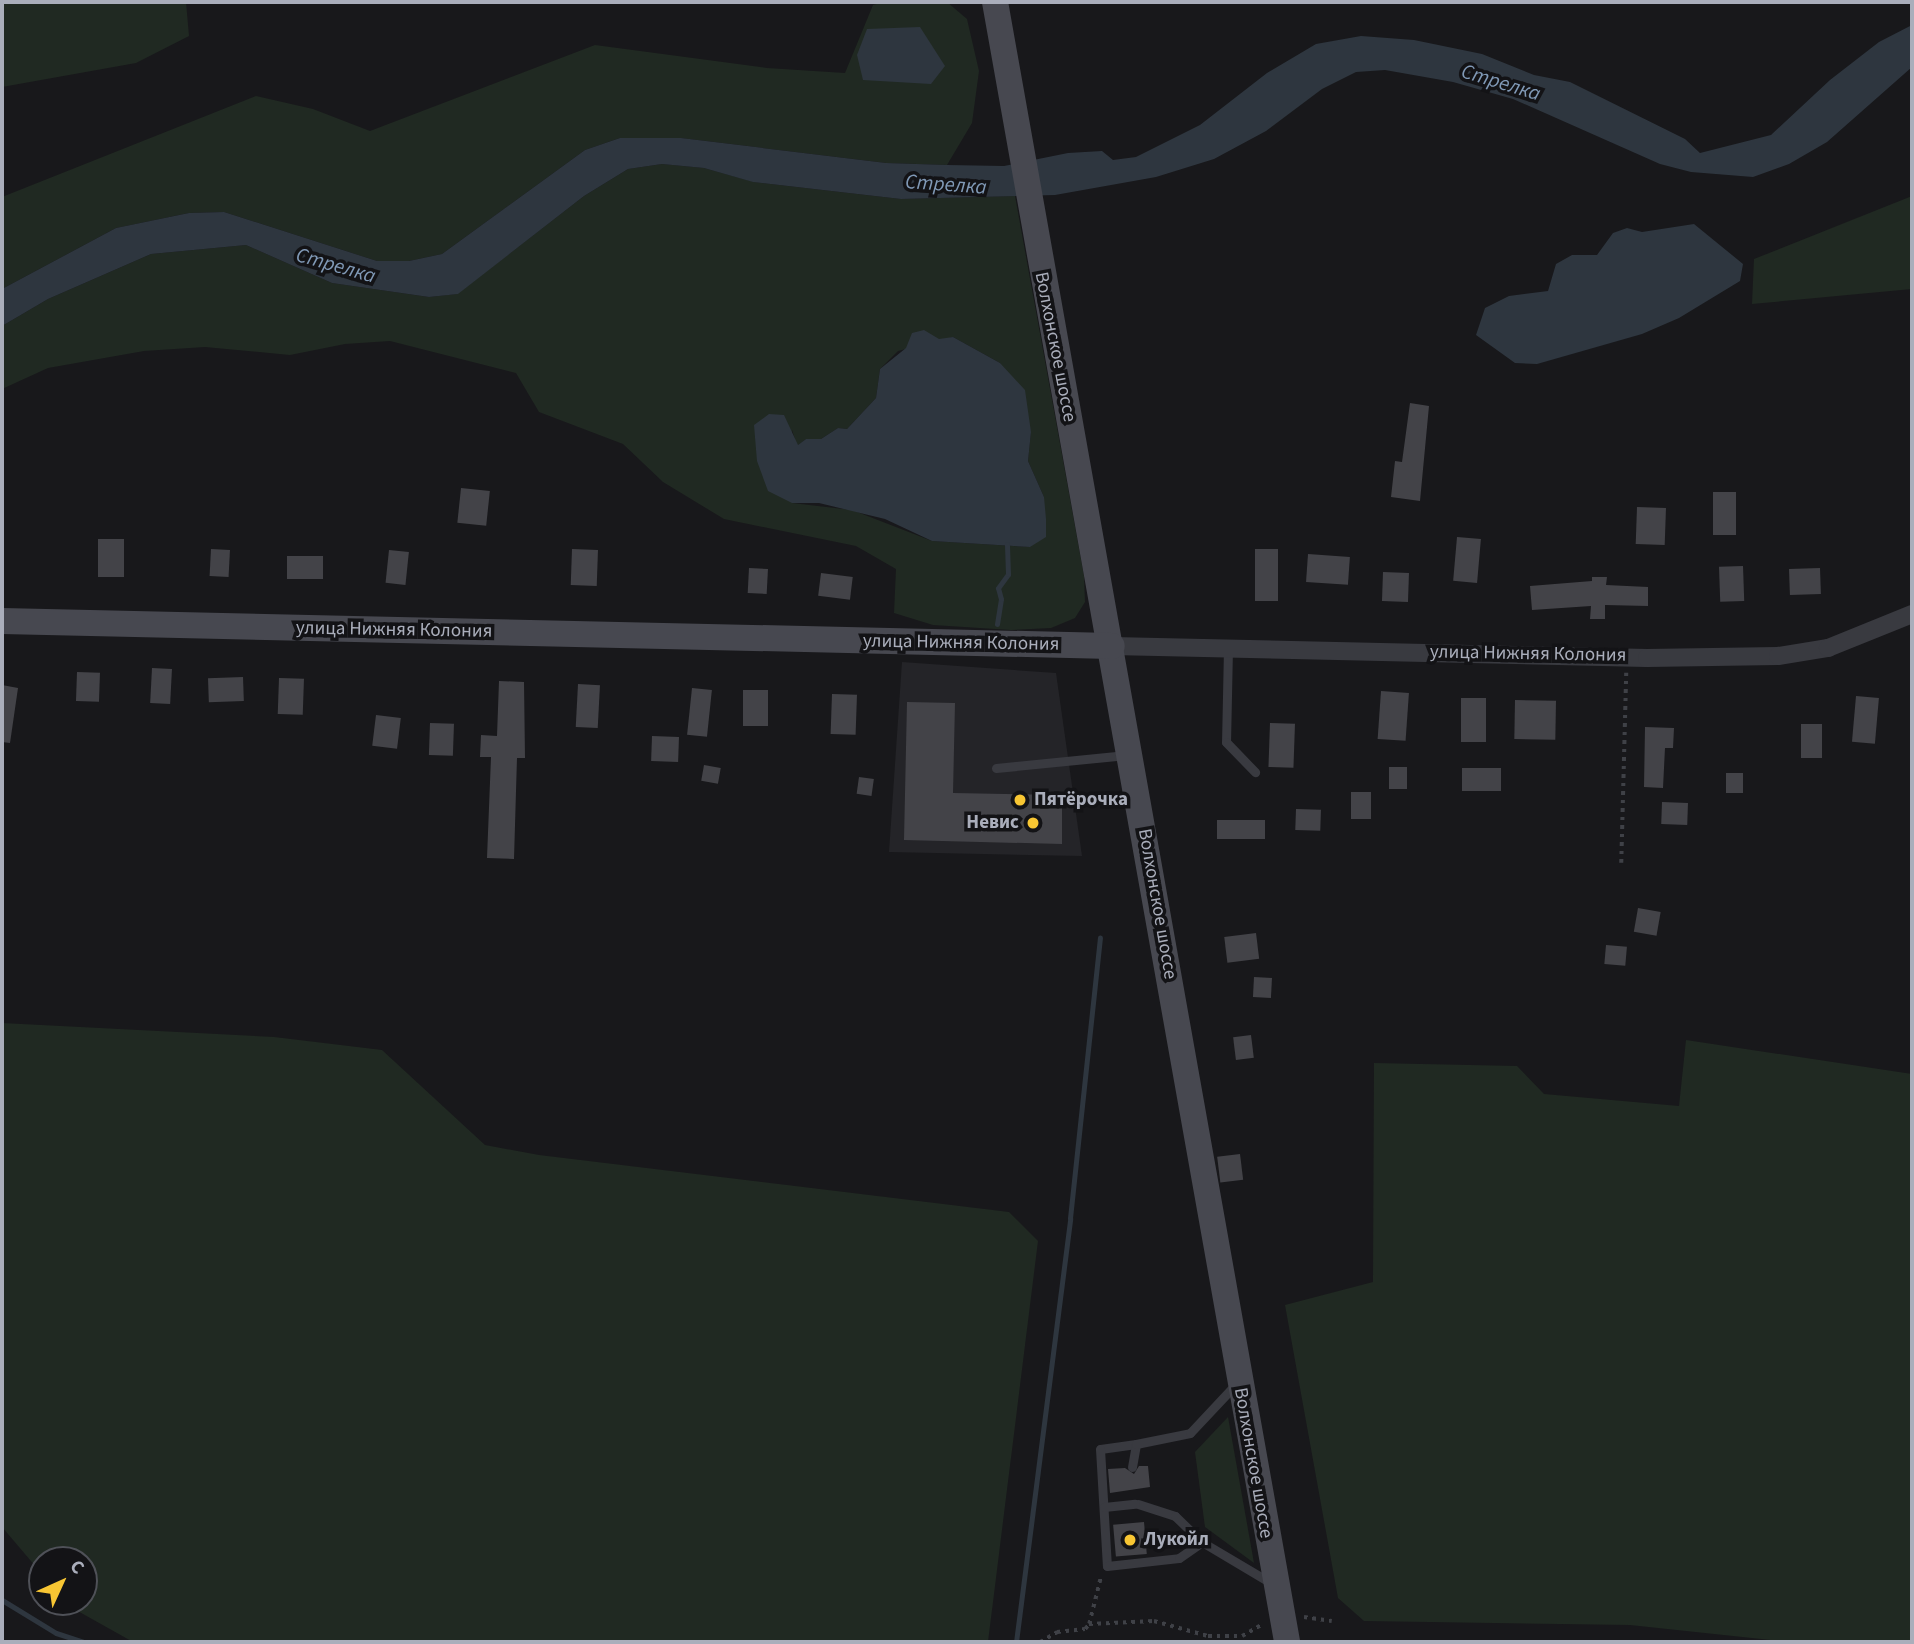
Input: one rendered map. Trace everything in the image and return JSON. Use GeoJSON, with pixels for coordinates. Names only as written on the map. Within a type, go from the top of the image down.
{"type":"FeatureCollection","features":[{"type":"Feature","properties":{"kind":"main road","name":"Волхонское шоссе"},"geometry":{"type":"LineString","coordinates":[[995,2],[1030,213],[1112,646],[1238,1382],[1287,1642]]}},
{"type":"Feature","properties":{"kind":"main road","name":"улица Нижняя Колония"},"geometry":{"type":"LineString","coordinates":[[2,621],[1112,646]]}},
{"type":"Feature","properties":{"kind":"street","name":"улица Нижняя Колония"},"geometry":{"type":"LineString","coordinates":[[1112,646],[1626,657],[1800,654],[1828,648],[1912,614]]}},
{"type":"Feature","properties":{"kind":"lane"},"geometry":{"type":"LineString","coordinates":[[1228,647],[1226,742],[1255,772]]}},
{"type":"Feature","properties":{"kind":"lane"},"geometry":{"type":"LineString","coordinates":[[996,768],[1131,754]]}},
{"type":"Feature","properties":{"kind":"lane"},"geometry":{"type":"LineString","coordinates":[[1202,1542],[1179,1558],[1107,1566],[1100,1449],[1190,1433],[1238,1382]]}},
{"type":"Feature","properties":{"kind":"lane"},"geometry":{"type":"LineString","coordinates":[[1132,1467],[1136,1444]]}},
{"type":"Feature","properties":{"kind":"lane"},"geometry":{"type":"LineString","coordinates":[[1104,1507],[1137,1504],[1175,1516],[1202,1542],[1275,1586]]}},
{"type":"Feature","properties":{"kind":"path"},"geometry":{"type":"LineString","coordinates":[[1621,863],[1626,657]]}},
{"type":"Feature","properties":{"kind":"path"},"geometry":{"type":"LineString","coordinates":[[1088,1624],[1101,1577]]}},
{"type":"Feature","properties":{"kind":"path"},"geometry":{"type":"LineString","coordinates":[[1040,1642],[1088,1624],[1154,1621],[1208,1636],[1242,1636],[1281,1613],[1332,1621]]}},
{"type":"Feature","properties":{"kind":"shaded area"},"geometry":{"type":"Polygon","coordinates":[[[2,2],[186,2],[189,36],[136,63],[2,87],[2,2]]]}},
{"type":"Feature","properties":{"kind":"shaded area"},"geometry":{"type":"Polygon","coordinates":[[[884,2],[947,2],[967,19],[979,71],[972,123],[947,165],[886,163],[681,138],[620,138],[585,150],[442,254],[409,261],[377,261],[224,212],[189,213],[116,228],[2,289],[2,197],[256,96],[313,109],[370,131],[595,45],[767,68],[845,73],[873,5],[884,2]]]}},
{"type":"Feature","properties":{"kind":"shaded area"},"geometry":{"type":"Polygon","coordinates":[[[662,164],[704,168],[754,182],[901,199],[1015,196],[1084,576],[1085,602],[1075,618],[1051,628],[1011,630],[933,625],[894,613],[896,569],[856,546],[724,519],[663,482],[623,444],[539,412],[516,373],[390,341],[345,344],[290,355],[205,347],[144,351],[48,368],[2,389],[2,326],[48,299],[151,254],[246,245],[332,283],[429,297],[457,294],[584,196],[628,169],[662,164]],[[953,337],[898,351],[880,369],[876,398],[847,429],[838,428],[821,439],[806,439],[797,446],[792,430],[792,503],[852,510],[932,541],[1030,547],[1044,497],[1028,461],[1031,432],[1000,363],[953,337]]]}},
{"type":"Feature","properties":{"kind":"shaded area"},"geometry":{"type":"Polygon","coordinates":[[[1912,196],[1912,289],[1752,304],[1754,259],[1912,196]]]}},
{"type":"Feature","properties":{"kind":"shaded area"},"geometry":{"type":"Polygon","coordinates":[[[902,662],[1056,673],[1082,856],[889,852],[902,662]]]}},
{"type":"Feature","properties":{"kind":"shaded area"},"geometry":{"type":"Polygon","coordinates":[[[2,1023],[274,1037],[382,1050],[485,1145],[539,1155],[1009,1212],[1038,1241],[988,1642],[133,1642],[87,1616],[98,1616],[98,1546],[28,1546],[28,1558],[2,1527],[2,1023]]]}},
{"type":"Feature","properties":{"kind":"shaded area"},"geometry":{"type":"Polygon","coordinates":[[[1686,1040],[1912,1074],[1912,1642],[1790,1642],[1630,1625],[1364,1621],[1338,1598],[1285,1305],[1373,1282],[1374,1063],[1517,1066],[1544,1094],[1679,1106],[1686,1040]]]}},
{"type":"Feature","properties":{"kind":"shaded area"},"geometry":{"type":"Polygon","coordinates":[[[1228,1417],[1254,1563],[1205,1527],[1195,1452],[1228,1417]]]}},
{"type":"Feature","properties":{"kind":"water","name":"Стрелка"},"geometry":{"type":"Polygon","coordinates":[[[1912,25],[1912,67],[1827,142],[1789,164],[1753,177],[1691,172],[1660,164],[1513,99],[1453,82],[1385,70],[1356,72],[1322,89],[1266,131],[1214,159],[1156,177],[1055,195],[901,199],[753,182],[704,168],[662,164],[628,169],[584,196],[458,294],[429,297],[332,283],[246,245],[151,254],[48,299],[2,326],[2,289],[116,228],[189,213],[224,212],[377,261],[409,261],[442,254],[585,150],[620,138],[681,138],[886,163],[1004,166],[1068,153],[1102,151],[1113,160],[1136,157],[1200,125],[1267,73],[1316,44],[1361,36],[1414,40],[1482,54],[1534,75],[1570,82],[1685,139],[1700,153],[1771,135],[1830,80],[1879,42],[1912,25]]]}},
{"type":"Feature","properties":{"kind":"water"},"geometry":{"type":"Polygon","coordinates":[[[920,27],[945,66],[931,84],[863,80],[857,55],[867,29],[920,27]]]}},
{"type":"Feature","properties":{"kind":"water"},"geometry":{"type":"Polygon","coordinates":[[[1694,224],[1743,264],[1740,281],[1679,318],[1642,334],[1537,364],[1515,363],[1476,335],[1485,308],[1509,296],[1548,291],[1556,264],[1572,255],[1597,255],[1613,233],[1627,228],[1642,232],[1694,224]]]}},
{"type":"Feature","properties":{"kind":"water"},"geometry":{"type":"Polygon","coordinates":[[[924,330],[939,339],[953,337],[1000,363],[1025,390],[1031,432],[1028,461],[1044,497],[1046,519],[1046,537],[1030,547],[932,541],[885,519],[819,503],[792,503],[768,491],[757,461],[754,425],[769,414],[784,415],[798,445],[806,439],[821,439],[838,428],[847,429],[876,398],[880,369],[906,348],[912,333],[924,330]]]}},
{"type":"Feature","properties":{"kind":"building"},"geometry":{"type":"Polygon","coordinates":[[[1410,403],[1429,406],[1420,501],[1391,497],[1395,461],[1402,462],[1410,403]]]}},
{"type":"Feature","properties":{"kind":"building"},"geometry":{"type":"Polygon","coordinates":[[[461,488],[490,491],[486,526],[457,523],[461,488]]]}},
{"type":"Feature","properties":{"kind":"building"},"geometry":{"type":"Polygon","coordinates":[[[1713,492],[1736,492],[1736,535],[1713,535],[1713,492]]]}},
{"type":"Feature","properties":{"kind":"building"},"geometry":{"type":"Polygon","coordinates":[[[1637,507],[1666,508],[1665,545],[1636,544],[1637,507]]]}},
{"type":"Feature","properties":{"kind":"building"},"geometry":{"type":"Polygon","coordinates":[[[1457,537],[1481,539],[1477,583],[1453,581],[1457,537]]]}},
{"type":"Feature","properties":{"kind":"building"},"geometry":{"type":"Polygon","coordinates":[[[98,539],[124,539],[124,577],[98,577],[98,539]]]}},
{"type":"Feature","properties":{"kind":"building"},"geometry":{"type":"Polygon","coordinates":[[[211,549],[230,550],[229,577],[210,576],[211,549]]]}},
{"type":"Feature","properties":{"kind":"building"},"geometry":{"type":"Polygon","coordinates":[[[572,549],[598,550],[597,586],[571,585],[572,549]]]}},
{"type":"Feature","properties":{"kind":"building"},"geometry":{"type":"Polygon","coordinates":[[[1255,549],[1278,549],[1278,601],[1255,601],[1255,549]]]}},
{"type":"Feature","properties":{"kind":"building"},"geometry":{"type":"Polygon","coordinates":[[[389,550],[409,552],[405,585],[386,583],[389,550]]]}},
{"type":"Feature","properties":{"kind":"building"},"geometry":{"type":"Polygon","coordinates":[[[1308,554],[1350,557],[1348,585],[1306,582],[1308,554]]]}},
{"type":"Feature","properties":{"kind":"building"},"geometry":{"type":"Polygon","coordinates":[[[287,556],[323,556],[323,579],[287,579],[287,556]]]}},
{"type":"Feature","properties":{"kind":"building"},"geometry":{"type":"Polygon","coordinates":[[[1743,566],[1744,601],[1720,602],[1719,567],[1743,566]]]}},
{"type":"Feature","properties":{"kind":"building"},"geometry":{"type":"Polygon","coordinates":[[[749,568],[768,569],[767,594],[748,593],[749,568]]]}},
{"type":"Feature","properties":{"kind":"building"},"geometry":{"type":"Polygon","coordinates":[[[1820,568],[1821,594],[1790,595],[1789,569],[1820,568]]]}},
{"type":"Feature","properties":{"kind":"building"},"geometry":{"type":"Polygon","coordinates":[[[1383,572],[1409,573],[1408,602],[1382,601],[1383,572]]]}},
{"type":"Feature","properties":{"kind":"building"},"geometry":{"type":"Polygon","coordinates":[[[821,573],[853,577],[850,600],[818,596],[821,573]]]}},
{"type":"Feature","properties":{"kind":"building"},"geometry":{"type":"Polygon","coordinates":[[[1592,577],[1607,577],[1606,585],[1648,587],[1648,606],[1605,605],[1605,619],[1590,619],[1591,606],[1532,610],[1530,586],[1592,581],[1592,577]]]}},
{"type":"Feature","properties":{"kind":"building"},"geometry":{"type":"Polygon","coordinates":[[[152,668],[172,669],[170,704],[150,703],[152,668]]]}},
{"type":"Feature","properties":{"kind":"building"},"geometry":{"type":"Polygon","coordinates":[[[77,672],[100,673],[99,702],[76,701],[77,672]]]}},
{"type":"Feature","properties":{"kind":"building"},"geometry":{"type":"Polygon","coordinates":[[[243,677],[244,701],[209,702],[208,678],[243,677]]]}},
{"type":"Feature","properties":{"kind":"building"},"geometry":{"type":"Polygon","coordinates":[[[279,678],[304,679],[303,715],[278,714],[279,678]]]}},
{"type":"Feature","properties":{"kind":"building"},"geometry":{"type":"Polygon","coordinates":[[[499,681],[524,682],[525,758],[517,758],[514,859],[487,858],[491,757],[480,757],[481,735],[497,736],[499,681]]]}},
{"type":"Feature","properties":{"kind":"building"},"geometry":{"type":"Polygon","coordinates":[[[578,684],[600,685],[598,728],[576,727],[578,684]]]}},
{"type":"Feature","properties":{"kind":"building"},"geometry":{"type":"Polygon","coordinates":[[[2,685],[18,688],[10,743],[2,742],[2,685]]]}},
{"type":"Feature","properties":{"kind":"building"},"geometry":{"type":"Polygon","coordinates":[[[692,688],[712,690],[707,737],[687,735],[692,688]]]}},
{"type":"Feature","properties":{"kind":"building"},"geometry":{"type":"Polygon","coordinates":[[[743,690],[768,690],[768,726],[743,726],[743,690]]]}},
{"type":"Feature","properties":{"kind":"building"},"geometry":{"type":"Polygon","coordinates":[[[1381,691],[1409,693],[1406,741],[1378,739],[1381,691]]]}},
{"type":"Feature","properties":{"kind":"building"},"geometry":{"type":"Polygon","coordinates":[[[832,694],[857,695],[856,735],[831,734],[832,694]]]}},
{"type":"Feature","properties":{"kind":"building"},"geometry":{"type":"Polygon","coordinates":[[[1856,696],[1879,698],[1875,744],[1852,742],[1856,696]]]}},
{"type":"Feature","properties":{"kind":"building"},"geometry":{"type":"Polygon","coordinates":[[[1461,698],[1486,698],[1486,742],[1461,742],[1461,698]]]}},
{"type":"Feature","properties":{"kind":"building"},"geometry":{"type":"Polygon","coordinates":[[[1515,700],[1556,701],[1555,740],[1514,739],[1515,700]]]}},
{"type":"Feature","properties":{"kind":"building"},"geometry":{"type":"Polygon","coordinates":[[[907,702],[955,703],[953,793],[1062,795],[1062,844],[904,840],[907,702]]]}},
{"type":"Feature","properties":{"kind":"building"},"geometry":{"type":"Polygon","coordinates":[[[376,715],[401,718],[397,749],[372,746],[376,715]]]}},
{"type":"Feature","properties":{"kind":"building"},"geometry":{"type":"Polygon","coordinates":[[[430,723],[454,724],[453,756],[429,755],[430,723]]]}},
{"type":"Feature","properties":{"kind":"building"},"geometry":{"type":"Polygon","coordinates":[[[1270,723],[1295,724],[1293,768],[1268,767],[1270,723]]]}},
{"type":"Feature","properties":{"kind":"building"},"geometry":{"type":"Polygon","coordinates":[[[1801,724],[1822,724],[1822,758],[1801,758],[1801,724]]]}},
{"type":"Feature","properties":{"kind":"building"},"geometry":{"type":"Polygon","coordinates":[[[1645,727],[1674,728],[1673,748],[1665,748],[1663,788],[1644,787],[1645,727]]]}},
{"type":"Feature","properties":{"kind":"building"},"geometry":{"type":"Polygon","coordinates":[[[652,736],[679,737],[678,762],[651,761],[652,736]]]}},
{"type":"Feature","properties":{"kind":"building"},"geometry":{"type":"Polygon","coordinates":[[[704,765],[721,768],[718,784],[701,781],[704,765]]]}},
{"type":"Feature","properties":{"kind":"building"},"geometry":{"type":"Polygon","coordinates":[[[1389,767],[1407,767],[1407,789],[1389,789],[1389,767]]]}},
{"type":"Feature","properties":{"kind":"building"},"geometry":{"type":"Polygon","coordinates":[[[1462,768],[1501,768],[1501,791],[1462,791],[1462,768]]]}},
{"type":"Feature","properties":{"kind":"building"},"geometry":{"type":"Polygon","coordinates":[[[1726,773],[1743,773],[1743,793],[1726,793],[1726,773]]]}},
{"type":"Feature","properties":{"kind":"building"},"geometry":{"type":"Polygon","coordinates":[[[859,777],[874,779],[871,796],[857,794],[859,777]]]}},
{"type":"Feature","properties":{"kind":"building"},"geometry":{"type":"Polygon","coordinates":[[[1351,792],[1371,792],[1371,819],[1351,819],[1351,792]]]}},
{"type":"Feature","properties":{"kind":"building"},"geometry":{"type":"Polygon","coordinates":[[[1662,802],[1688,803],[1687,825],[1661,824],[1662,802]]]}},
{"type":"Feature","properties":{"kind":"building"},"geometry":{"type":"Polygon","coordinates":[[[1296,809],[1321,810],[1320,831],[1295,830],[1296,809]]]}},
{"type":"Feature","properties":{"kind":"building"},"geometry":{"type":"Polygon","coordinates":[[[1217,820],[1265,820],[1265,839],[1217,839],[1217,820]]]}},
{"type":"Feature","properties":{"kind":"building"},"geometry":{"type":"Polygon","coordinates":[[[1638,908],[1661,912],[1656,936],[1634,932],[1638,908]]]}},
{"type":"Feature","properties":{"kind":"building"},"geometry":{"type":"Polygon","coordinates":[[[1256,933],[1259,959],[1227,963],[1224,937],[1256,933]]]}},
{"type":"Feature","properties":{"kind":"building"},"geometry":{"type":"Polygon","coordinates":[[[1606,945],[1627,947],[1625,966],[1604,964],[1606,945]]]}},
{"type":"Feature","properties":{"kind":"building"},"geometry":{"type":"Polygon","coordinates":[[[1254,977],[1272,978],[1271,998],[1253,997],[1254,977]]]}},
{"type":"Feature","properties":{"kind":"building"},"geometry":{"type":"Polygon","coordinates":[[[1251,1035],[1254,1058],[1236,1060],[1233,1037],[1251,1035]]]}},
{"type":"Feature","properties":{"kind":"building"},"geometry":{"type":"Polygon","coordinates":[[[1240,1154],[1243,1180],[1220,1183],[1217,1157],[1240,1154]]]}},
{"type":"Feature","properties":{"kind":"building"},"geometry":{"type":"Polygon","coordinates":[[[1139,1466],[1148,1466],[1150,1487],[1110,1493],[1108,1469],[1125,1468],[1134,1474],[1139,1466]]]}},
{"type":"Feature","properties":{"kind":"building","name":"Лукойл"},"geometry":{"type":"Polygon","coordinates":[[[1144,1522],[1147,1554],[1116,1557],[1113,1525],[1144,1522]]]}},
{"type":"Feature","properties":{"kind":"waterway"},"geometry":{"type":"LineString","coordinates":[[997,624],[1001,599],[998,588],[1008,574],[1007,544]]}},
{"type":"Feature","properties":{"kind":"waterway"},"geometry":{"type":"LineString","coordinates":[[1016,1642],[1070,1218],[1100,938]]}},
{"type":"Feature","properties":{"kind":"waterway"},"geometry":{"type":"LineString","coordinates":[[2,1600],[56,1633],[83,1642]]}},
{"type":"Feature","properties":{"kind":"place","name":"Пятёрочка"},"geometry":{"type":"Point","coordinates":[1020,800]}},
{"type":"Feature","properties":{"kind":"place","name":"Невис"},"geometry":{"type":"Point","coordinates":[1033,823]}},
{"type":"Feature","properties":{"kind":"place","name":"Лукойл"},"geometry":{"type":"Point","coordinates":[1130,1540]}}]}
